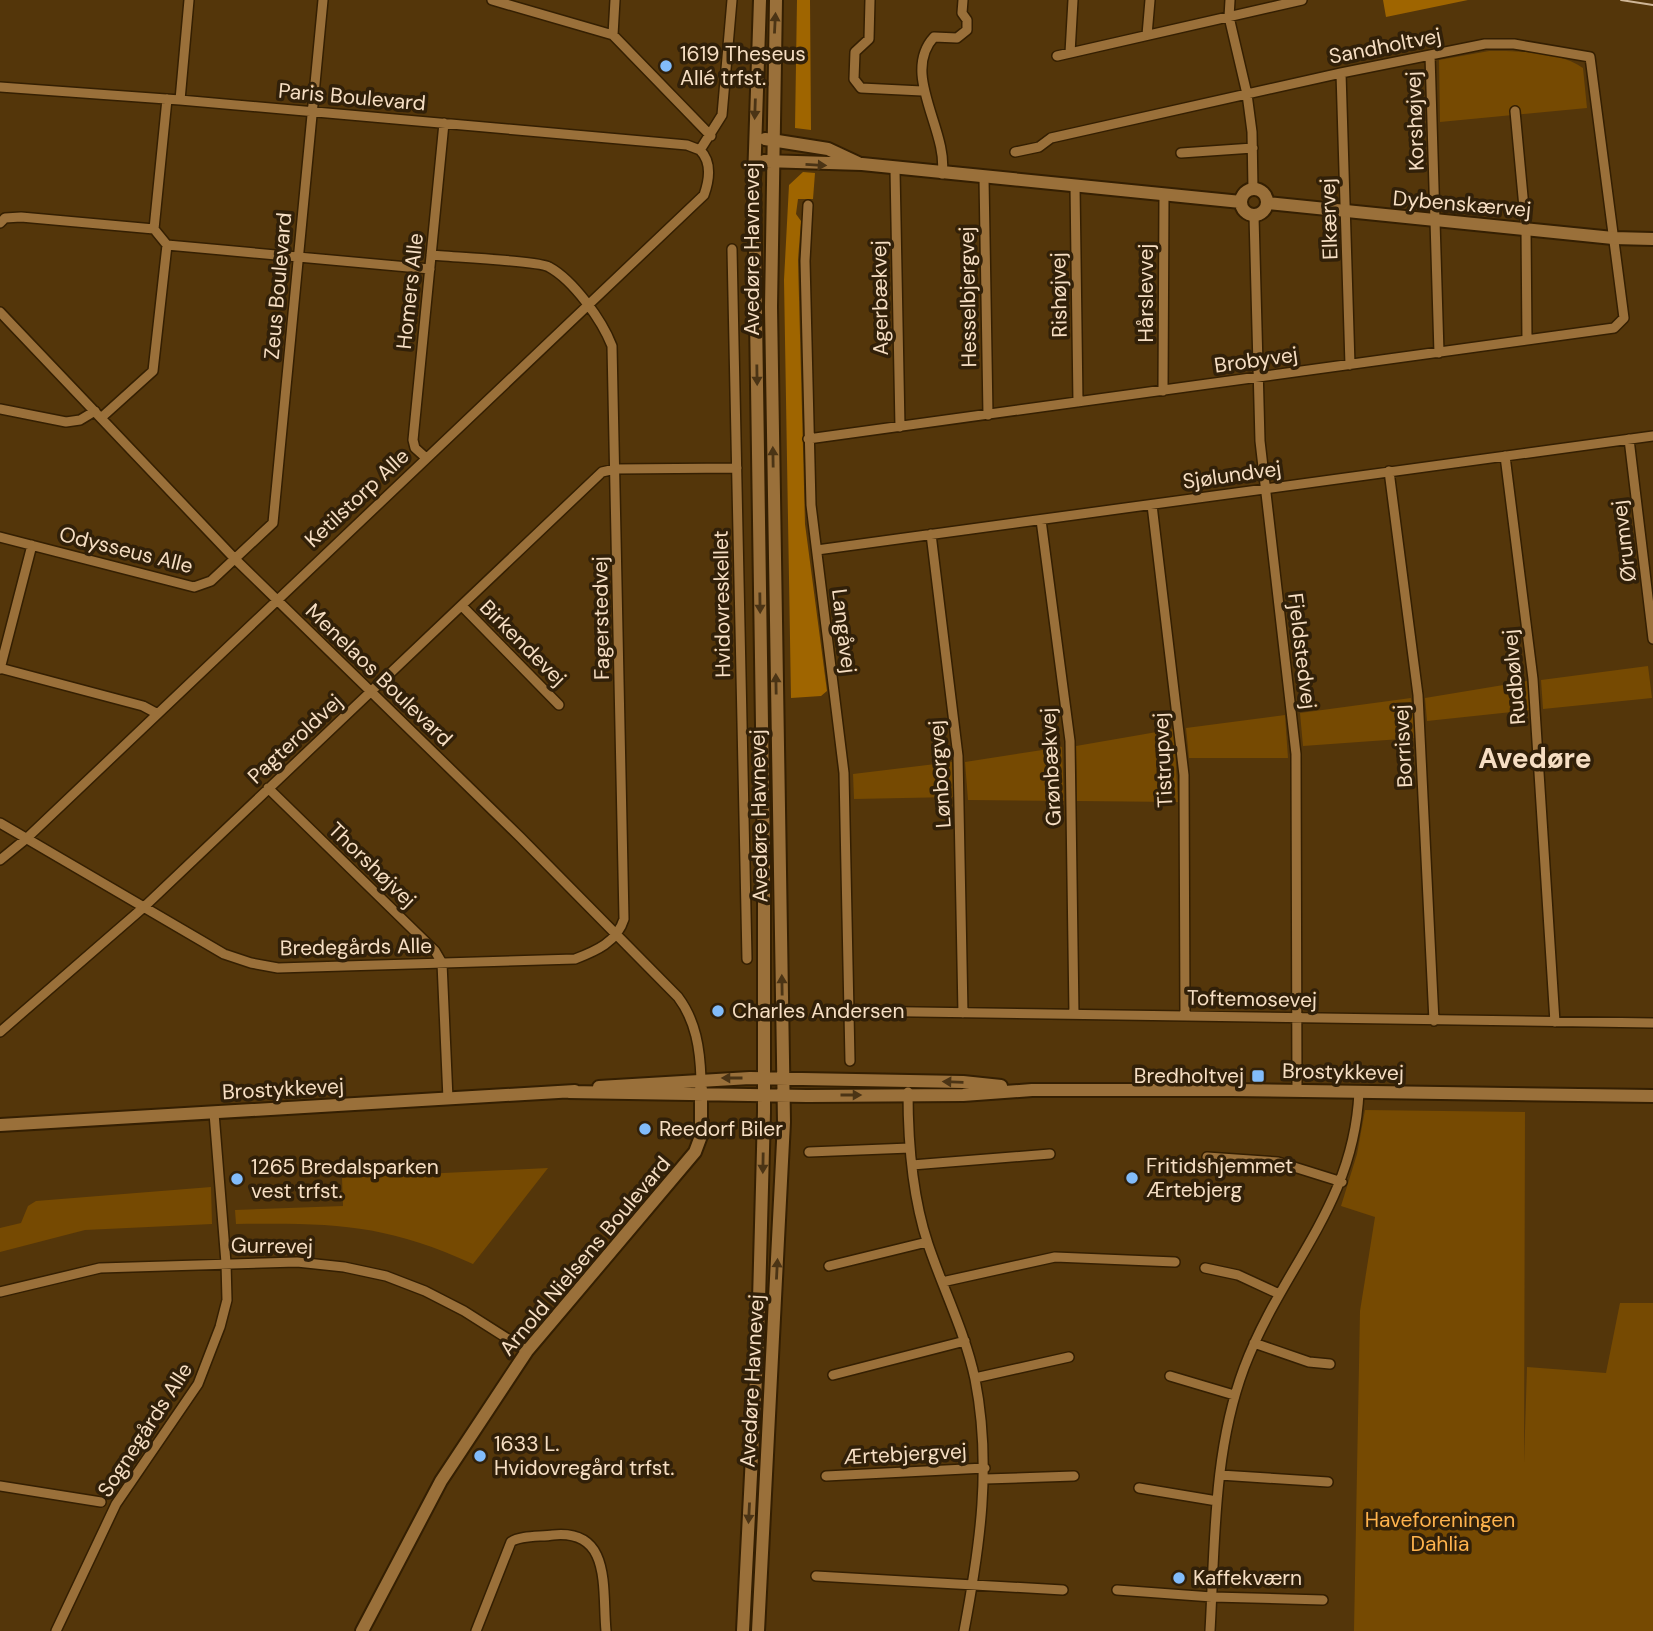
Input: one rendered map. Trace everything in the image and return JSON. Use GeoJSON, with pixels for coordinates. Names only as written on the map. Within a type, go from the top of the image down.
{"type":"FeatureCollection","features":[{"type":"Feature","properties":{"kind":"street"},"geometry":{"type":"LineString","coordinates":[[180,100],[190,0]]}},
{"type":"Feature","properties":{"kind":"street","name":"Zeus Boulevard"},"geometry":{"type":"LineString","coordinates":[[235,559],[273,523],[323,0]]}},
{"type":"Feature","properties":{"kind":"street"},"geometry":{"type":"LineString","coordinates":[[613,36],[615,0]]}},
{"type":"Feature","properties":{"kind":"street"},"geometry":{"type":"LineString","coordinates":[[699,150],[711,136],[722,115],[732,0]]}},
{"type":"Feature","properties":{"kind":"street","name":"Avedøre Havnevej"},"geometry":{"type":"LineString","coordinates":[[743,1631],[759,1311],[764,1095],[764,862],[754,160],[760,0]]}},
{"type":"Feature","properties":{"kind":"street","name":"Avedøre Havnevej"},"geometry":{"type":"LineString","coordinates":[[758,1631],[781,1205],[783,1095],[771,161],[776,0]]}},
{"type":"Feature","properties":{"kind":"street"},"geometry":{"type":"LineString","coordinates":[[870,0],[869,39],[855,52],[853,79],[861,88],[922,91]]}},
{"type":"Feature","properties":{"kind":"street"},"geometry":{"type":"LineString","coordinates":[[942,174],[944,162],[929,100],[922,91],[925,47],[934,37],[957,38],[967,30],[967,20],[962,13],[963,0]]}},
{"type":"Feature","properties":{"kind":"street"},"geometry":{"type":"LineString","coordinates":[[1070,53],[1073,0]]}},
{"type":"Feature","properties":{"kind":"street"},"geometry":{"type":"LineString","coordinates":[[1147,35],[1150,0]]}},
{"type":"Feature","properties":{"kind":"street"},"geometry":{"type":"LineString","coordinates":[[1230,0],[1229,17],[1247,94],[1253,148],[1253,189]]}},
{"type":"Feature","properties":{"kind":"street"},"geometry":{"type":"LineString","coordinates":[[1057,56],[1301,0]]}},
{"type":"Feature","properties":{"kind":"street"},"geometry":{"type":"LineString","coordinates":[[498,1],[613,36],[711,136]]}},
{"type":"Feature","properties":{"kind":"street","name":"Sandholtvej"},"geometry":{"type":"LineString","coordinates":[[1015,152],[1039,147],[1051,138],[1341,73],[1485,44],[1514,44],[1590,57],[1613,238]]}},
{"type":"Feature","properties":{"kind":"street","name":"Korshøjvej"},"geometry":{"type":"LineString","coordinates":[[1430,55],[1439,353]]}},
{"type":"Feature","properties":{"kind":"street","name":"Elkærvej"},"geometry":{"type":"LineString","coordinates":[[1341,73],[1350,365]]}},
{"type":"Feature","properties":{"kind":"street","name":"Paris Boulevard"},"geometry":{"type":"LineString","coordinates":[[0,88],[312,111],[687,145],[699,150]]}},
{"type":"Feature","properties":{"kind":"street"},"geometry":{"type":"LineString","coordinates":[[0,409],[66,422],[80,420],[98,414],[153,371],[167,245],[154,229],[167,99]]}},
{"type":"Feature","properties":{"kind":"street"},"geometry":{"type":"LineString","coordinates":[[1515,111],[1526,229],[1527,341]]}},
{"type":"Feature","properties":{"kind":"street","name":"Homers Alle"},"geometry":{"type":"LineString","coordinates":[[425,457],[415,448],[413,440],[443,123]]}},
{"type":"Feature","properties":{"kind":"street"},"geometry":{"type":"LineString","coordinates":[[754,138],[828,149],[862,164]]}},
{"type":"Feature","properties":{"kind":"street"},"geometry":{"type":"LineString","coordinates":[[1181,153],[1253,148]]}},
{"type":"Feature","properties":{"kind":"street","name":"Ketilstorp Alle"},"geometry":{"type":"LineString","coordinates":[[0,860],[27,838],[425,457],[704,195],[709,173],[704,154],[699,150]]}},
{"type":"Feature","properties":{"kind":"street"},"geometry":{"type":"LineString","coordinates":[[754,160],[862,164],[895,170],[1241,202]]}},
{"type":"Feature","properties":{"kind":"street","name":"Agerbækvej"},"geometry":{"type":"LineString","coordinates":[[895,170],[900,427]]}},
{"type":"Feature","properties":{"kind":"street","name":"Hesselbjergvej"},"geometry":{"type":"LineString","coordinates":[[984,178],[988,415]]}},
{"type":"Feature","properties":{"kind":"street","name":"Rishøjvej"},"geometry":{"type":"LineString","coordinates":[[1075,186],[1078,402]]}},
{"type":"Feature","properties":{"kind":"street"},"geometry":{"type":"LineString","coordinates":[[1253,189],[1263,192],[1268,204],[1263,212],[1254,216],[1243,210],[1241,202],[1245,193],[1253,189]]}},
{"type":"Feature","properties":{"kind":"street","name":"Hårslevvej"},"geometry":{"type":"LineString","coordinates":[[1163,391],[1164,195]]}},
{"type":"Feature","properties":{"kind":"street","name":"Dybenskærvej"},"geometry":{"type":"LineString","coordinates":[[1268,204],[1613,238],[1653,239]]}},
{"type":"Feature","properties":{"kind":"street","name":"Langåvej"},"geometry":{"type":"LineString","coordinates":[[808,205],[808,439],[817,550],[844,773],[850,1061]]}},
{"type":"Feature","properties":{"kind":"street","name":"Fjeldstedvej"},"geometry":{"type":"LineString","coordinates":[[1254,216],[1264,488],[1296,754],[1297,1091]]}},
{"type":"Feature","properties":{"kind":"street"},"geometry":{"type":"LineString","coordinates":[[0,223],[5,218],[21,217],[154,229]]}},
{"type":"Feature","properties":{"kind":"street","name":"Brobyvej"},"geometry":{"type":"LineString","coordinates":[[808,439],[1614,328],[1620,325],[1624,318],[1613,238]]}},
{"type":"Feature","properties":{"kind":"street"},"geometry":{"type":"LineString","coordinates":[[167,245],[429,269]]}},
{"type":"Feature","properties":{"kind":"street","name":"Hvidovreskellet"},"geometry":{"type":"LineString","coordinates":[[732,248],[747,960]]}},
{"type":"Feature","properties":{"kind":"street","name":"Fagerstedvej"},"geometry":{"type":"LineString","coordinates":[[431,255],[548,265],[589,304],[604,326],[612,346],[624,919],[616,935]]}},
{"type":"Feature","properties":{"kind":"street","name":"Menelaos Boulevard"},"geometry":{"type":"LineString","coordinates":[[0,312],[275,600],[616,935],[689,1012],[695,1027],[701,1079]]}},
{"type":"Feature","properties":{"kind":"street","name":"Sjølundvej"},"geometry":{"type":"LineString","coordinates":[[817,550],[1653,436]]}},
{"type":"Feature","properties":{"kind":"street","name":"Ørumvej"},"geometry":{"type":"LineString","coordinates":[[1629,439],[1653,639]]}},
{"type":"Feature","properties":{"kind":"street","name":"Rudbølvej"},"geometry":{"type":"LineString","coordinates":[[1506,456],[1533,679],[1555,1022]]}},
{"type":"Feature","properties":{"kind":"street"},"geometry":{"type":"LineString","coordinates":[[615,469],[737,468]]}},
{"type":"Feature","properties":{"kind":"street","name":"Pagteroldvej"},"geometry":{"type":"LineString","coordinates":[[0,1032],[144,907],[602,472],[615,469]]}},
{"type":"Feature","properties":{"kind":"street","name":"Borrisvej"},"geometry":{"type":"LineString","coordinates":[[1389,471],[1418,695],[1434,1021]]}},
{"type":"Feature","properties":{"kind":"street","name":"Tistrupvej"},"geometry":{"type":"LineString","coordinates":[[1152,505],[1184,775],[1185,1016]]}},
{"type":"Feature","properties":{"kind":"street","name":"Grønbækvej"},"geometry":{"type":"LineString","coordinates":[[1041,520],[1070,741],[1074,1014]]}},
{"type":"Feature","properties":{"kind":"street","name":"Lønborgvej"},"geometry":{"type":"LineString","coordinates":[[931,534],[958,756],[964,1013]]}},
{"type":"Feature","properties":{"kind":"street","name":"Odysseus Alle"},"geometry":{"type":"LineString","coordinates":[[0,537],[186,587],[211,581],[235,559]]}},
{"type":"Feature","properties":{"kind":"street"},"geometry":{"type":"LineString","coordinates":[[32,545],[0,669],[143,706],[156,713]]}},
{"type":"Feature","properties":{"kind":"street","name":"Birkendevej"},"geometry":{"type":"LineString","coordinates":[[462,606],[559,705]]}},
{"type":"Feature","properties":{"kind":"street","name":"Thorshøjvej"},"geometry":{"type":"LineString","coordinates":[[268,788],[435,951],[442,963]]}},
{"type":"Feature","properties":{"kind":"street","name":"Bredegårds Alle"},"geometry":{"type":"LineString","coordinates":[[0,823],[224,954],[278,968],[575,959],[596,951],[616,935]]}},
{"type":"Feature","properties":{"kind":"street"},"geometry":{"type":"LineString","coordinates":[[442,963],[448,1099]]}},
{"type":"Feature","properties":{"kind":"street","name":"Toftemosevej"},"geometry":{"type":"LineString","coordinates":[[850,1011],[1653,1023]]}},
{"type":"Feature","properties":{"kind":"street","name":"Brostykkevej"},"geometry":{"type":"LineString","coordinates":[[0,1125],[569,1092],[701,1079],[908,1080],[1032,1090]]}},
{"type":"Feature","properties":{"kind":"street","name":"Arnold Nielsens Boulevard"},"geometry":{"type":"LineString","coordinates":[[362,1631],[441,1481],[527,1351],[598,1263],[686,1166],[701,1136],[701,1079]]}},
{"type":"Feature","properties":{"kind":"street","name":"Ærtebjergvej"},"geometry":{"type":"LineString","coordinates":[[908,1080],[912,1165],[927,1242],[965,1341],[975,1378],[985,1468],[982,1527],[964,1631]]}},
{"type":"Feature","properties":{"kind":"street","name":"Brostykkevej"},"geometry":{"type":"LineString","coordinates":[[569,1092],[908,1095],[1032,1090],[1653,1096]]}},
{"type":"Feature","properties":{"kind":"street"},"geometry":{"type":"LineString","coordinates":[[1210,1631],[1217,1501],[1234,1395],[1277,1293],[1326,1216],[1342,1182],[1352,1148],[1359,1092]]}},
{"type":"Feature","properties":{"kind":"street","name":"Sognegårds Alle"},"geometry":{"type":"LineString","coordinates":[[56,1631],[116,1504],[198,1384],[211,1357],[227,1300],[214,1113]]}},
{"type":"Feature","properties":{"kind":"street"},"geometry":{"type":"LineString","coordinates":[[809,1152],[911,1147]]}},
{"type":"Feature","properties":{"kind":"street"},"geometry":{"type":"LineString","coordinates":[[912,1165],[1050,1154]]}},
{"type":"Feature","properties":{"kind":"street"},"geometry":{"type":"LineString","coordinates":[[1207,1157],[1278,1162],[1342,1182]]}},
{"type":"Feature","properties":{"kind":"street"},"geometry":{"type":"LineString","coordinates":[[829,1266],[927,1242]]}},
{"type":"Feature","properties":{"kind":"street"},"geometry":{"type":"LineString","coordinates":[[942,1282],[1055,1257],[1175,1262]]}},
{"type":"Feature","properties":{"kind":"street","name":"Gurrevej"},"geometry":{"type":"LineString","coordinates":[[0,1292],[100,1268],[226,1262],[297,1262],[344,1267],[386,1276],[464,1311],[527,1351]]}},
{"type":"Feature","properties":{"kind":"street"},"geometry":{"type":"LineString","coordinates":[[1205,1268],[1238,1275],[1277,1293]]}},
{"type":"Feature","properties":{"kind":"street"},"geometry":{"type":"LineString","coordinates":[[833,1375],[965,1341]]}},
{"type":"Feature","properties":{"kind":"street"},"geometry":{"type":"LineString","coordinates":[[1254,1343],[1310,1362],[1330,1364]]}},
{"type":"Feature","properties":{"kind":"street"},"geometry":{"type":"LineString","coordinates":[[975,1378],[1069,1357]]}},
{"type":"Feature","properties":{"kind":"street"},"geometry":{"type":"LineString","coordinates":[[1170,1376],[1234,1395]]}},
{"type":"Feature","properties":{"kind":"street","name":"Ærtebjergvej"},"geometry":{"type":"LineString","coordinates":[[826,1476],[985,1468]]}},
{"type":"Feature","properties":{"kind":"street"},"geometry":{"type":"LineString","coordinates":[[1220,1475],[1328,1482]]}},
{"type":"Feature","properties":{"kind":"street","name":"Ærtebjergvej"},"geometry":{"type":"LineString","coordinates":[[985,1479],[1074,1476]]}},
{"type":"Feature","properties":{"kind":"street"},"geometry":{"type":"LineString","coordinates":[[0,1486],[101,1502]]}},
{"type":"Feature","properties":{"kind":"street"},"geometry":{"type":"LineString","coordinates":[[1139,1488],[1217,1501]]}},
{"type":"Feature","properties":{"kind":"street"},"geometry":{"type":"LineString","coordinates":[[476,1631],[511,1542],[573,1533],[589,1541],[598,1554],[606,1631]]}},
{"type":"Feature","properties":{"kind":"street"},"geometry":{"type":"LineString","coordinates":[[817,1576],[1063,1590]]}},
{"type":"Feature","properties":{"kind":"street"},"geometry":{"type":"LineString","coordinates":[[1117,1590],[1212,1597],[1323,1600]]}},
{"type":"Feature","properties":{"kind":"green space"},"geometry":{"type":"Polygon","coordinates":[[[1489,51],[1550,55],[1573,62],[1583,68],[1587,108],[1440,122],[1439,60],[1489,51]]]}},
{"type":"Feature","properties":{"kind":"green space"},"geometry":{"type":"Polygon","coordinates":[[[1648,666],[1652,698],[1543,709],[1541,680],[1648,666]]]}},
{"type":"Feature","properties":{"kind":"green space"},"geometry":{"type":"Polygon","coordinates":[[[1527,681],[1530,710],[1427,721],[1425,698],[1527,681]]]}},
{"type":"Feature","properties":{"kind":"green space"},"geometry":{"type":"Polygon","coordinates":[[[1411,698],[1415,738],[1303,746],[1300,713],[1411,698]]]}},
{"type":"Feature","properties":{"kind":"green space"},"geometry":{"type":"Polygon","coordinates":[[[1285,715],[1288,758],[1189,758],[1186,728],[1285,715]]]}},
{"type":"Feature","properties":{"kind":"green space"},"geometry":{"type":"Polygon","coordinates":[[[1174,729],[1178,802],[1077,801],[1076,746],[1174,729]]]}},
{"type":"Feature","properties":{"kind":"green space"},"geometry":{"type":"Polygon","coordinates":[[[1062,747],[1064,801],[968,800],[965,762],[1062,747]]]}},
{"type":"Feature","properties":{"kind":"green space"},"geometry":{"type":"Polygon","coordinates":[[[952,762],[954,797],[854,799],[853,774],[952,762]]]}},
{"type":"Feature","properties":{"kind":"green space","name":"Haveforeningen Dahlia"},"geometry":{"type":"Polygon","coordinates":[[[1365,1110],[1525,1112],[1524,1463],[1527,1367],[1606,1373],[1620,1303],[1653,1303],[1653,1631],[1354,1631],[1360,1311],[1375,1217],[1341,1206],[1357,1154],[1365,1110]]]}},
{"type":"Feature","properties":{"kind":"green space"},"geometry":{"type":"Polygon","coordinates":[[[548,1168],[473,1264],[412,1240],[357,1228],[301,1224],[236,1224],[235,1210],[343,1206],[342,1178],[548,1168]]]}},
{"type":"Feature","properties":{"kind":"green space"},"geometry":{"type":"Polygon","coordinates":[[[211,1187],[212,1224],[85,1230],[0,1252],[0,1228],[21,1223],[28,1206],[36,1201],[211,1187]]]}},
{"type":"Feature","properties":{"kind":"shaded area"},"geometry":{"type":"Polygon","coordinates":[[[797,0],[810,0],[811,130],[795,128],[797,0]]]}},
{"type":"Feature","properties":{"kind":"shaded area"},"geometry":{"type":"Polygon","coordinates":[[[1383,0],[1468,0],[1386,17],[1383,0]]]}},
{"type":"Feature","properties":{"kind":"shaded area"},"geometry":{"type":"Polygon","coordinates":[[[803,172],[815,173],[813,199],[798,199],[796,214],[801,221],[798,260],[805,524],[827,691],[821,696],[791,698],[784,280],[789,185],[803,172]]]}},
{"type":"Feature","properties":{"kind":"tram line"},"geometry":{"type":"LineString","coordinates":[[1621,0],[1653,5]]}},
{"type":"Feature","properties":{"kind":"place","name":"1619 Theseus Allé trfst."},"geometry":{"type":"Point","coordinates":[666,66]}},
{"type":"Feature","properties":{"kind":"place","name":"Charles Andersen"},"geometry":{"type":"Point","coordinates":[718,1011]}},
{"type":"Feature","properties":{"kind":"place","name":"Bredholtvej"},"geometry":{"type":"Point","coordinates":[1258,1076]}},
{"type":"Feature","properties":{"kind":"place","name":"Reedorf Biler"},"geometry":{"type":"Point","coordinates":[645,1129]}},
{"type":"Feature","properties":{"kind":"place","name":"Fritidshjemmet Ærtebjerg"},"geometry":{"type":"Point","coordinates":[1132,1178]}},
{"type":"Feature","properties":{"kind":"place","name":"1265 Bredalsparken vest trfst."},"geometry":{"type":"Point","coordinates":[237,1179]}},
{"type":"Feature","properties":{"kind":"place","name":"1633 L. Hvidovregård trfst."},"geometry":{"type":"Point","coordinates":[480,1456]}},
{"type":"Feature","properties":{"kind":"place","name":"Kaffekværn"},"geometry":{"type":"Point","coordinates":[1179,1578]}},
{"type":"Feature","properties":{"kind":"district","name":"Avedøre"},"geometry":{"type":"Point","coordinates":[1535,758]}}]}
